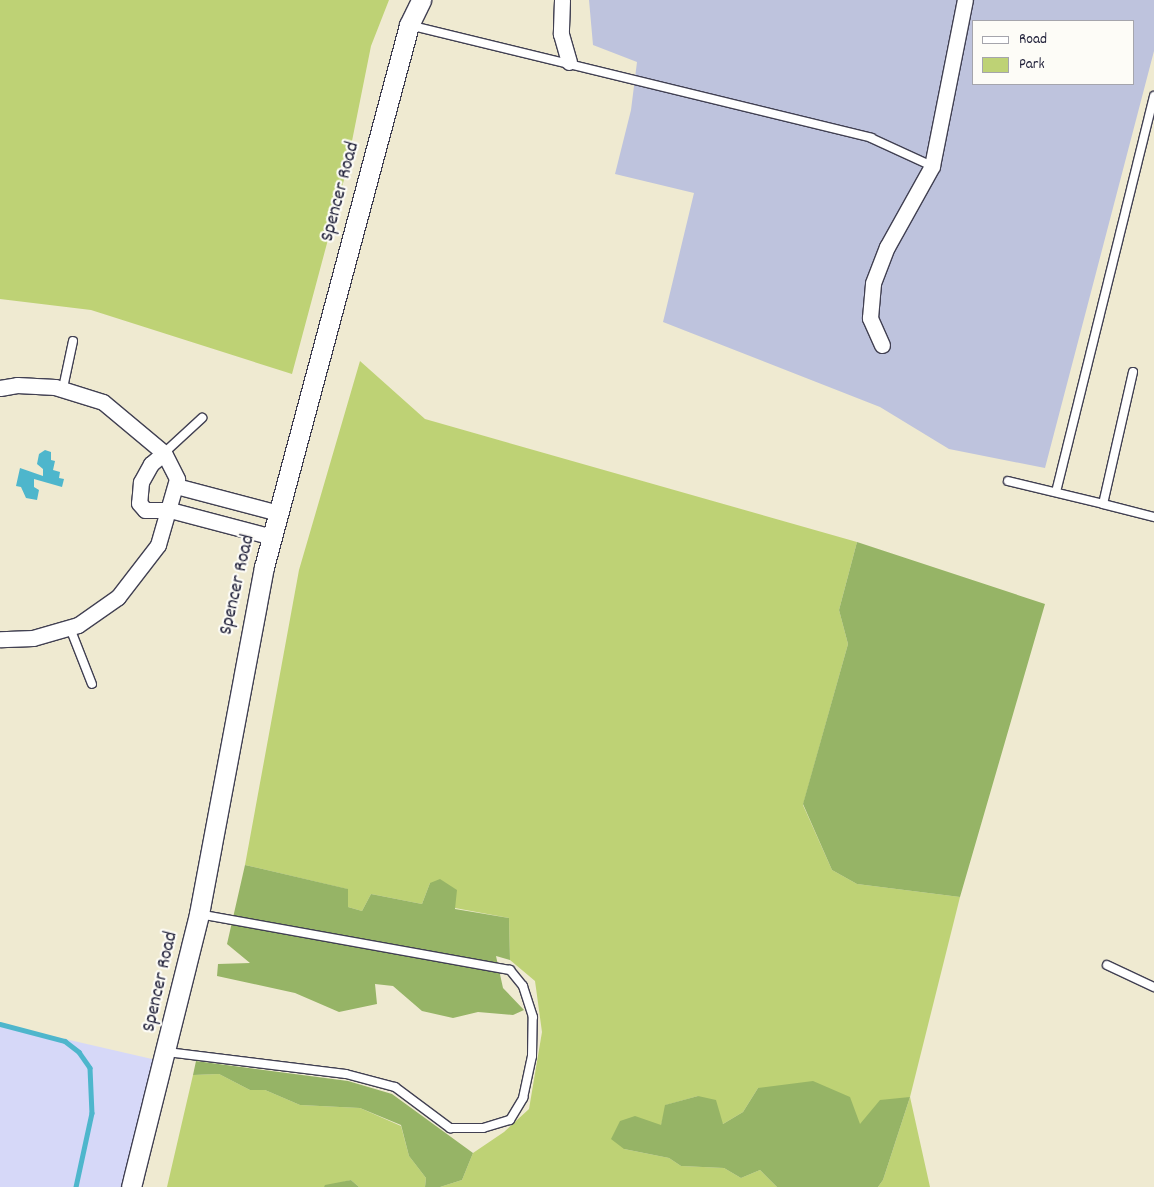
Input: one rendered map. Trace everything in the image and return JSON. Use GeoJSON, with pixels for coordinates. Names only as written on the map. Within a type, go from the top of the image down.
{"type":"FeatureCollection","features":[{"type":"Feature","properties":{"kind":"street","name":"Spencer Road"},"geometry":{"type":"LineString","coordinates":[[131,1187],[168,1052],[199,914],[221,808],[241,676],[272,537],[409,25],[421,0]]}},
{"type":"Feature","properties":{"kind":"street"},"geometry":{"type":"LineString","coordinates":[[562,0],[561,34],[569,62]]}},
{"type":"Feature","properties":{"kind":"street"},"geometry":{"type":"LineString","coordinates":[[882,345],[870,318],[873,283],[887,247],[932,166],[965,0]]}},
{"type":"Feature","properties":{"kind":"street"},"geometry":{"type":"LineString","coordinates":[[0,388],[17,385],[63,388],[90,396],[117,410],[164,453],[176,479],[170,510],[158,545],[133,582],[96,616],[70,628],[33,638],[0,638]]}},
{"type":"Feature","properties":{"kind":"street"},"geometry":{"type":"LineString","coordinates":[[164,453],[151,464],[138,494],[139,503],[146,510],[170,510],[272,537]]}},
{"type":"Feature","properties":{"kind":"street"},"geometry":{"type":"LineString","coordinates":[[176,486],[278,513]]}},
{"type":"Feature","properties":{"kind":"lane"},"geometry":{"type":"LineString","coordinates":[[409,25],[569,62],[871,138],[932,166]]}},
{"type":"Feature","properties":{"kind":"lane"},"geometry":{"type":"LineString","coordinates":[[1056,492],[1154,96]]}},
{"type":"Feature","properties":{"kind":"lane"},"geometry":{"type":"LineString","coordinates":[[63,388],[73,341]]}},
{"type":"Feature","properties":{"kind":"lane"},"geometry":{"type":"LineString","coordinates":[[1103,504],[1133,372]]}},
{"type":"Feature","properties":{"kind":"lane"},"geometry":{"type":"LineString","coordinates":[[164,453],[202,418]]}},
{"type":"Feature","properties":{"kind":"lane"},"geometry":{"type":"LineString","coordinates":[[1008,481],[1154,517]]}},
{"type":"Feature","properties":{"kind":"lane"},"geometry":{"type":"LineString","coordinates":[[70,628],[92,684]]}},
{"type":"Feature","properties":{"kind":"lane"},"geometry":{"type":"LineString","coordinates":[[168,1052],[346,1074],[395,1087],[450,1128],[483,1128],[510,1120],[523,1098],[532,1056],[533,1017],[523,986],[510,970],[199,914]]}},
{"type":"Feature","properties":{"kind":"lane"},"geometry":{"type":"LineString","coordinates":[[1107,966],[1154,987]]}},
{"type":"Feature","properties":{"kind":"shaded area"},"geometry":{"type":"Polygon","coordinates":[[[589,0],[1154,0],[1154,51],[1045,468],[949,449],[880,407],[663,322],[694,193],[615,174],[631,110],[637,62],[593,45],[589,0]]]}},
{"type":"Feature","properties":{"kind":"shaded area"},"geometry":{"type":"Polygon","coordinates":[[[0,1024],[165,1062],[131,1187],[0,1187],[0,1024]]]}},
{"type":"Feature","properties":{"kind":"green space"},"geometry":{"type":"Polygon","coordinates":[[[0,0],[389,0],[371,46],[345,176],[292,374],[91,310],[0,299],[0,0]]]}},
{"type":"Feature","properties":{"kind":"green space"},"geometry":{"type":"Polygon","coordinates":[[[360,361],[425,419],[857,542],[839,610],[848,644],[803,805],[832,870],[857,884],[960,897],[910,1097],[859,1125],[758,1088],[743,1112],[723,1124],[698,1096],[666,1105],[661,1126],[624,1149],[669,1158],[681,1166],[724,1168],[741,1178],[760,1170],[777,1187],[440,1187],[462,1180],[473,1153],[504,1132],[529,1109],[542,1032],[535,981],[510,960],[509,918],[455,908],[430,883],[422,904],[371,894],[362,911],[348,907],[347,889],[245,865],[299,570],[360,361]]]}},
{"type":"Feature","properties":{"kind":"green space"},"geometry":{"type":"Polygon","coordinates":[[[857,542],[1045,604],[960,897],[857,884],[832,870],[803,804],[848,644],[839,610],[857,542]]]}},
{"type":"Feature","properties":{"kind":"green space"},"geometry":{"type":"Polygon","coordinates":[[[245,865],[348,889],[348,907],[362,911],[371,894],[422,904],[430,883],[440,879],[457,890],[455,909],[509,918],[510,960],[496,956],[503,988],[524,1010],[513,1015],[478,1012],[453,1018],[422,1011],[393,986],[375,984],[377,1004],[339,1012],[295,993],[217,976],[218,964],[250,963],[227,944],[245,865]]]}},
{"type":"Feature","properties":{"kind":"green space"},"geometry":{"type":"Polygon","coordinates":[[[196,1061],[348,1081],[392,1094],[473,1153],[462,1180],[440,1187],[425,1187],[426,1178],[409,1156],[401,1125],[360,1108],[300,1105],[265,1090],[250,1090],[219,1074],[193,1075],[196,1061]]]}},
{"type":"Feature","properties":{"kind":"green space"},"geometry":{"type":"Polygon","coordinates":[[[219,1074],[250,1090],[265,1090],[300,1105],[360,1108],[401,1126],[409,1156],[426,1178],[425,1187],[359,1187],[351,1180],[324,1187],[167,1187],[193,1075],[219,1074]]]}},
{"type":"Feature","properties":{"kind":"green space"},"geometry":{"type":"Polygon","coordinates":[[[813,1081],[850,1097],[860,1124],[880,1100],[910,1097],[883,1180],[878,1187],[777,1187],[760,1170],[741,1178],[724,1168],[681,1166],[669,1158],[624,1149],[611,1139],[620,1121],[635,1116],[661,1125],[665,1105],[698,1096],[716,1100],[723,1124],[743,1112],[758,1088],[813,1081]]]}},
{"type":"Feature","properties":{"kind":"green space"},"geometry":{"type":"Polygon","coordinates":[[[910,1097],[930,1187],[878,1187],[883,1180],[910,1097]]]}},
{"type":"Feature","properties":{"kind":"green space"},"geometry":{"type":"Polygon","coordinates":[[[351,1180],[359,1187],[324,1187],[325,1185],[351,1180]]]}},
{"type":"Feature","properties":{"kind":"water"},"geometry":{"type":"Polygon","coordinates":[[[45,450],[51,452],[51,460],[55,461],[53,470],[60,472],[59,478],[64,479],[62,487],[34,479],[34,487],[39,490],[37,500],[26,498],[21,487],[16,486],[20,468],[43,476],[43,469],[37,464],[39,454],[45,450]]]}},
{"type":"Feature","properties":{"kind":"waterway"},"geometry":{"type":"LineString","coordinates":[[0,1024],[65,1041],[79,1052],[90,1068],[92,1113],[76,1187]]}}]}
